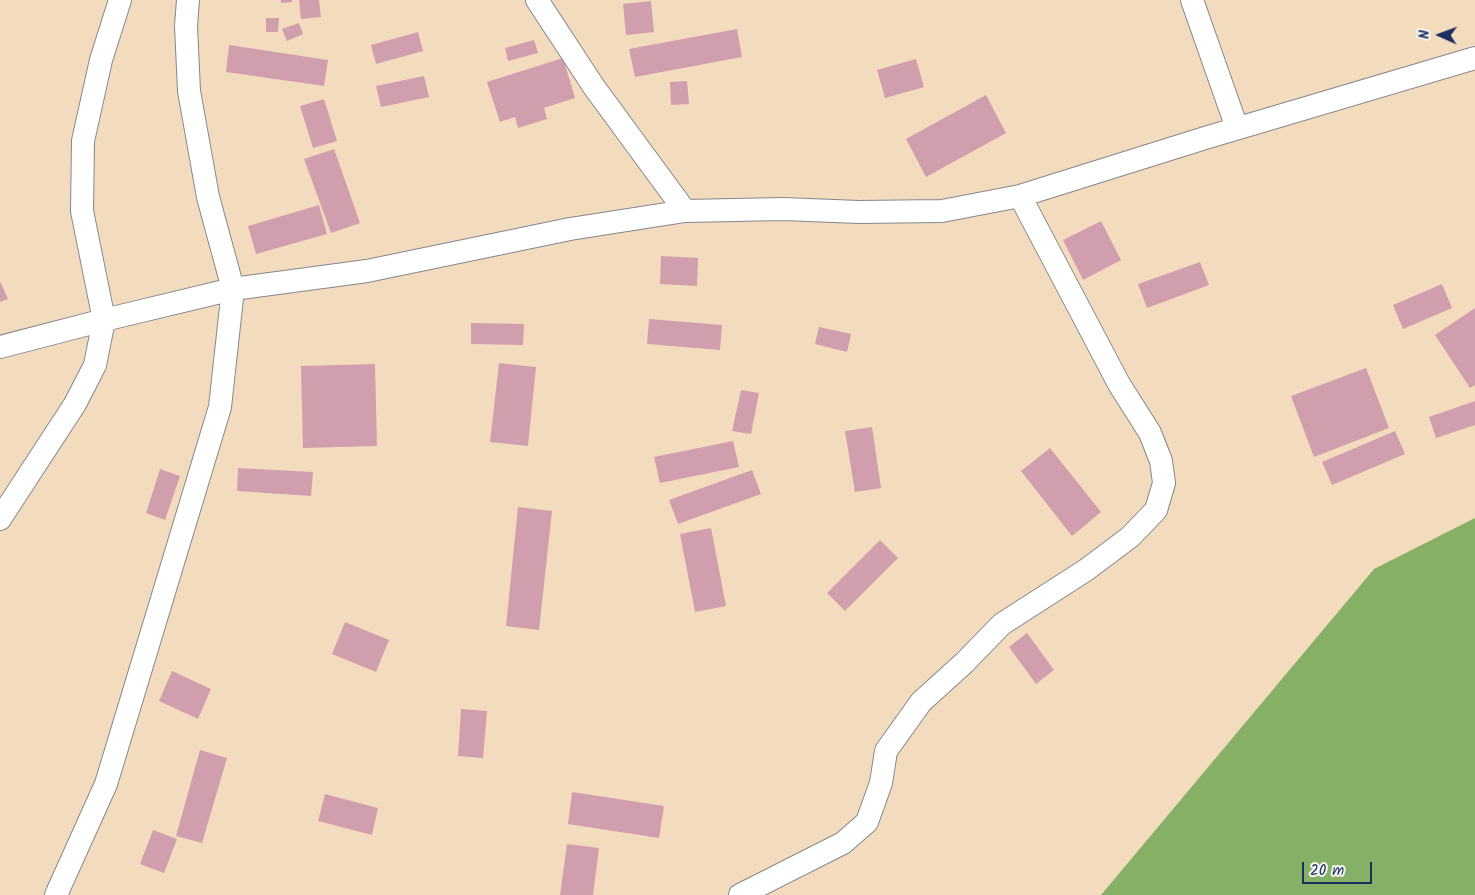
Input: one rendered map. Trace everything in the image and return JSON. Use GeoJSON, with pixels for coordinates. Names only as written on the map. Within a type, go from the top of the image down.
{"type":"FeatureCollection","features":[{"type":"Feature","properties":{"kind":"street"},"geometry":{"type":"LineString","coordinates":[[0,520],[75,404],[95,365],[104,320],[82,211],[83,141],[100,60],[120,0]]}},
{"type":"Feature","properties":{"kind":"street"},"geometry":{"type":"LineString","coordinates":[[56,895],[106,784],[220,407],[233,289],[208,197],[189,91],[186,26],[188,0]]}},
{"type":"Feature","properties":{"kind":"street"},"geometry":{"type":"LineString","coordinates":[[537,0],[594,87],[685,211]]}},
{"type":"Feature","properties":{"kind":"street"},"geometry":{"type":"LineString","coordinates":[[1192,0],[1238,128]]}},
{"type":"Feature","properties":{"kind":"street"},"geometry":{"type":"LineString","coordinates":[[0,347],[233,289],[367,271],[570,229],[685,211],[783,209],[859,212],[942,211],[1020,196],[1238,128],[1475,58]]}},
{"type":"Feature","properties":{"kind":"street"},"geometry":{"type":"LineString","coordinates":[[740,895],[843,843],[867,822],[881,783],[886,751],[921,702],[964,664],[1002,624],[1086,570],[1130,537],[1156,510],[1164,483],[1161,461],[1150,433],[1119,384],[1020,196]]}},
{"type":"Feature","properties":{"kind":"green space"},"geometry":{"type":"Polygon","coordinates":[[[1475,518],[1475,895],[1101,895],[1374,569],[1475,518]]]}},
{"type":"Feature","properties":{"kind":"building"},"geometry":{"type":"Polygon","coordinates":[[[281,0],[292,0],[292,2],[281,3],[281,0]]]}},
{"type":"Feature","properties":{"kind":"building"},"geometry":{"type":"Polygon","coordinates":[[[299,0],[319,0],[321,17],[301,19],[299,0]]]}},
{"type":"Feature","properties":{"kind":"building"},"geometry":{"type":"Polygon","coordinates":[[[651,1],[654,32],[626,35],[623,4],[651,1]]]}},
{"type":"Feature","properties":{"kind":"building"},"geometry":{"type":"Polygon","coordinates":[[[266,18],[279,18],[278,32],[266,32],[266,18]]]}},
{"type":"Feature","properties":{"kind":"building"},"geometry":{"type":"Polygon","coordinates":[[[299,23],[303,34],[287,41],[282,29],[299,23]]]}},
{"type":"Feature","properties":{"kind":"building"},"geometry":{"type":"Polygon","coordinates":[[[737,29],[742,57],[635,77],[629,49],[737,29]]]}},
{"type":"Feature","properties":{"kind":"building"},"geometry":{"type":"Polygon","coordinates":[[[418,32],[423,51],[376,64],[371,45],[418,32]]]}},
{"type":"Feature","properties":{"kind":"building"},"geometry":{"type":"Polygon","coordinates":[[[534,40],[538,53],[508,61],[505,48],[534,40]]]}},
{"type":"Feature","properties":{"kind":"building"},"geometry":{"type":"Polygon","coordinates":[[[229,45],[328,60],[324,86],[226,72],[229,45]]]}},
{"type":"Feature","properties":{"kind":"building"},"geometry":{"type":"Polygon","coordinates":[[[563,58],[575,98],[544,108],[547,119],[518,128],[515,117],[500,122],[487,82],[563,58]]]}},
{"type":"Feature","properties":{"kind":"building"},"geometry":{"type":"Polygon","coordinates":[[[916,59],[924,87],[885,98],[877,70],[916,59]]]}},
{"type":"Feature","properties":{"kind":"building"},"geometry":{"type":"Polygon","coordinates":[[[424,76],[429,97],[381,107],[376,86],[424,76]]]}},
{"type":"Feature","properties":{"kind":"building"},"geometry":{"type":"Polygon","coordinates":[[[687,81],[689,104],[671,105],[670,82],[687,81]]]}},
{"type":"Feature","properties":{"kind":"building"},"geometry":{"type":"Polygon","coordinates":[[[986,95],[1006,133],[926,177],[906,139],[986,95]]]}},
{"type":"Feature","properties":{"kind":"building"},"geometry":{"type":"Polygon","coordinates":[[[324,99],[337,141],[313,148],[300,106],[324,99]]]}},
{"type":"Feature","properties":{"kind":"building"},"geometry":{"type":"Polygon","coordinates":[[[334,149],[360,223],[331,233],[304,159],[334,149]]]}},
{"type":"Feature","properties":{"kind":"building"},"geometry":{"type":"Polygon","coordinates":[[[319,205],[327,234],[256,254],[248,226],[319,205]]]}},
{"type":"Feature","properties":{"kind":"building"},"geometry":{"type":"Polygon","coordinates":[[[1101,221],[1121,260],[1083,280],[1063,240],[1101,221]]]}},
{"type":"Feature","properties":{"kind":"building"},"geometry":{"type":"Polygon","coordinates":[[[661,256],[698,258],[697,286],[660,284],[661,256]]]}},
{"type":"Feature","properties":{"kind":"building"},"geometry":{"type":"Polygon","coordinates":[[[1200,262],[1209,285],[1147,308],[1138,284],[1200,262]]]}},
{"type":"Feature","properties":{"kind":"building"},"geometry":{"type":"Polygon","coordinates":[[[0,281],[8,299],[0,302],[0,281]]]}},
{"type":"Feature","properties":{"kind":"building"},"geometry":{"type":"Polygon","coordinates":[[[1442,284],[1452,308],[1403,329],[1393,305],[1442,284]]]}},
{"type":"Feature","properties":{"kind":"building"},"geometry":{"type":"Polygon","coordinates":[[[1475,308],[1475,385],[1470,388],[1435,335],[1475,308]]]}},
{"type":"Feature","properties":{"kind":"building"},"geometry":{"type":"Polygon","coordinates":[[[649,319],[722,325],[720,350],[647,344],[649,319]]]}},
{"type":"Feature","properties":{"kind":"building"},"geometry":{"type":"Polygon","coordinates":[[[471,323],[524,324],[523,345],[471,344],[471,323]]]}},
{"type":"Feature","properties":{"kind":"building"},"geometry":{"type":"Polygon","coordinates":[[[819,327],[851,334],[847,352],[815,344],[819,327]]]}},
{"type":"Feature","properties":{"kind":"building"},"geometry":{"type":"Polygon","coordinates":[[[499,363],[536,367],[528,446],[490,442],[499,363]]]}},
{"type":"Feature","properties":{"kind":"building"},"geometry":{"type":"Polygon","coordinates":[[[375,364],[377,446],[303,448],[301,366],[375,364]]]}},
{"type":"Feature","properties":{"kind":"building"},"geometry":{"type":"Polygon","coordinates":[[[1366,368],[1389,428],[1314,457],[1291,396],[1366,368]]]}},
{"type":"Feature","properties":{"kind":"building"},"geometry":{"type":"Polygon","coordinates":[[[741,390],[759,393],[751,434],[732,431],[741,390]]]}},
{"type":"Feature","properties":{"kind":"building"},"geometry":{"type":"Polygon","coordinates":[[[1475,401],[1475,425],[1436,438],[1429,417],[1475,401]]]}},
{"type":"Feature","properties":{"kind":"building"},"geometry":{"type":"Polygon","coordinates":[[[872,427],[881,488],[855,492],[845,431],[872,427]]]}},
{"type":"Feature","properties":{"kind":"building"},"geometry":{"type":"Polygon","coordinates":[[[1395,431],[1405,454],[1332,485],[1322,462],[1395,431]]]}},
{"type":"Feature","properties":{"kind":"building"},"geometry":{"type":"Polygon","coordinates":[[[733,441],[739,467],[660,483],[654,457],[733,441]]]}},
{"type":"Feature","properties":{"kind":"building"},"geometry":{"type":"Polygon","coordinates":[[[1050,448],[1101,512],[1072,536],[1021,471],[1050,448]]]}},
{"type":"Feature","properties":{"kind":"building"},"geometry":{"type":"Polygon","coordinates":[[[238,468],[313,472],[311,496],[237,491],[238,468]]]}},
{"type":"Feature","properties":{"kind":"building"},"geometry":{"type":"Polygon","coordinates":[[[160,469],[180,476],[165,520],[146,513],[160,469]]]}},
{"type":"Feature","properties":{"kind":"building"},"geometry":{"type":"Polygon","coordinates":[[[752,470],[761,494],[678,524],[669,500],[752,470]]]}},
{"type":"Feature","properties":{"kind":"building"},"geometry":{"type":"Polygon","coordinates":[[[518,507],[552,511],[539,630],[506,626],[518,507]]]}},
{"type":"Feature","properties":{"kind":"building"},"geometry":{"type":"Polygon","coordinates":[[[711,528],[726,606],[695,612],[680,534],[711,528]]]}},
{"type":"Feature","properties":{"kind":"building"},"geometry":{"type":"Polygon","coordinates":[[[880,540],[898,558],[845,611],[827,593],[880,540]]]}},
{"type":"Feature","properties":{"kind":"building"},"geometry":{"type":"Polygon","coordinates":[[[345,622],[389,640],[376,672],[332,654],[345,622]]]}},
{"type":"Feature","properties":{"kind":"building"},"geometry":{"type":"Polygon","coordinates":[[[1027,633],[1054,670],[1036,684],[1009,647],[1027,633]]]}},
{"type":"Feature","properties":{"kind":"building"},"geometry":{"type":"Polygon","coordinates":[[[172,671],[211,689],[198,719],[159,701],[172,671]]]}},
{"type":"Feature","properties":{"kind":"building"},"geometry":{"type":"Polygon","coordinates":[[[461,709],[487,711],[483,758],[458,756],[461,709]]]}},
{"type":"Feature","properties":{"kind":"building"},"geometry":{"type":"Polygon","coordinates":[[[200,750],[227,758],[202,843],[176,836],[200,750]]]}},
{"type":"Feature","properties":{"kind":"building"},"geometry":{"type":"Polygon","coordinates":[[[572,792],[664,806],[659,838],[568,824],[572,792]]]}},
{"type":"Feature","properties":{"kind":"building"},"geometry":{"type":"Polygon","coordinates":[[[325,794],[378,808],[372,835],[318,821],[325,794]]]}},
{"type":"Feature","properties":{"kind":"building"},"geometry":{"type":"Polygon","coordinates":[[[153,830],[177,839],[164,873],[140,864],[153,830]]]}},
{"type":"Feature","properties":{"kind":"building"},"geometry":{"type":"Polygon","coordinates":[[[567,844],[599,848],[593,895],[560,895],[567,844]]]}}]}
